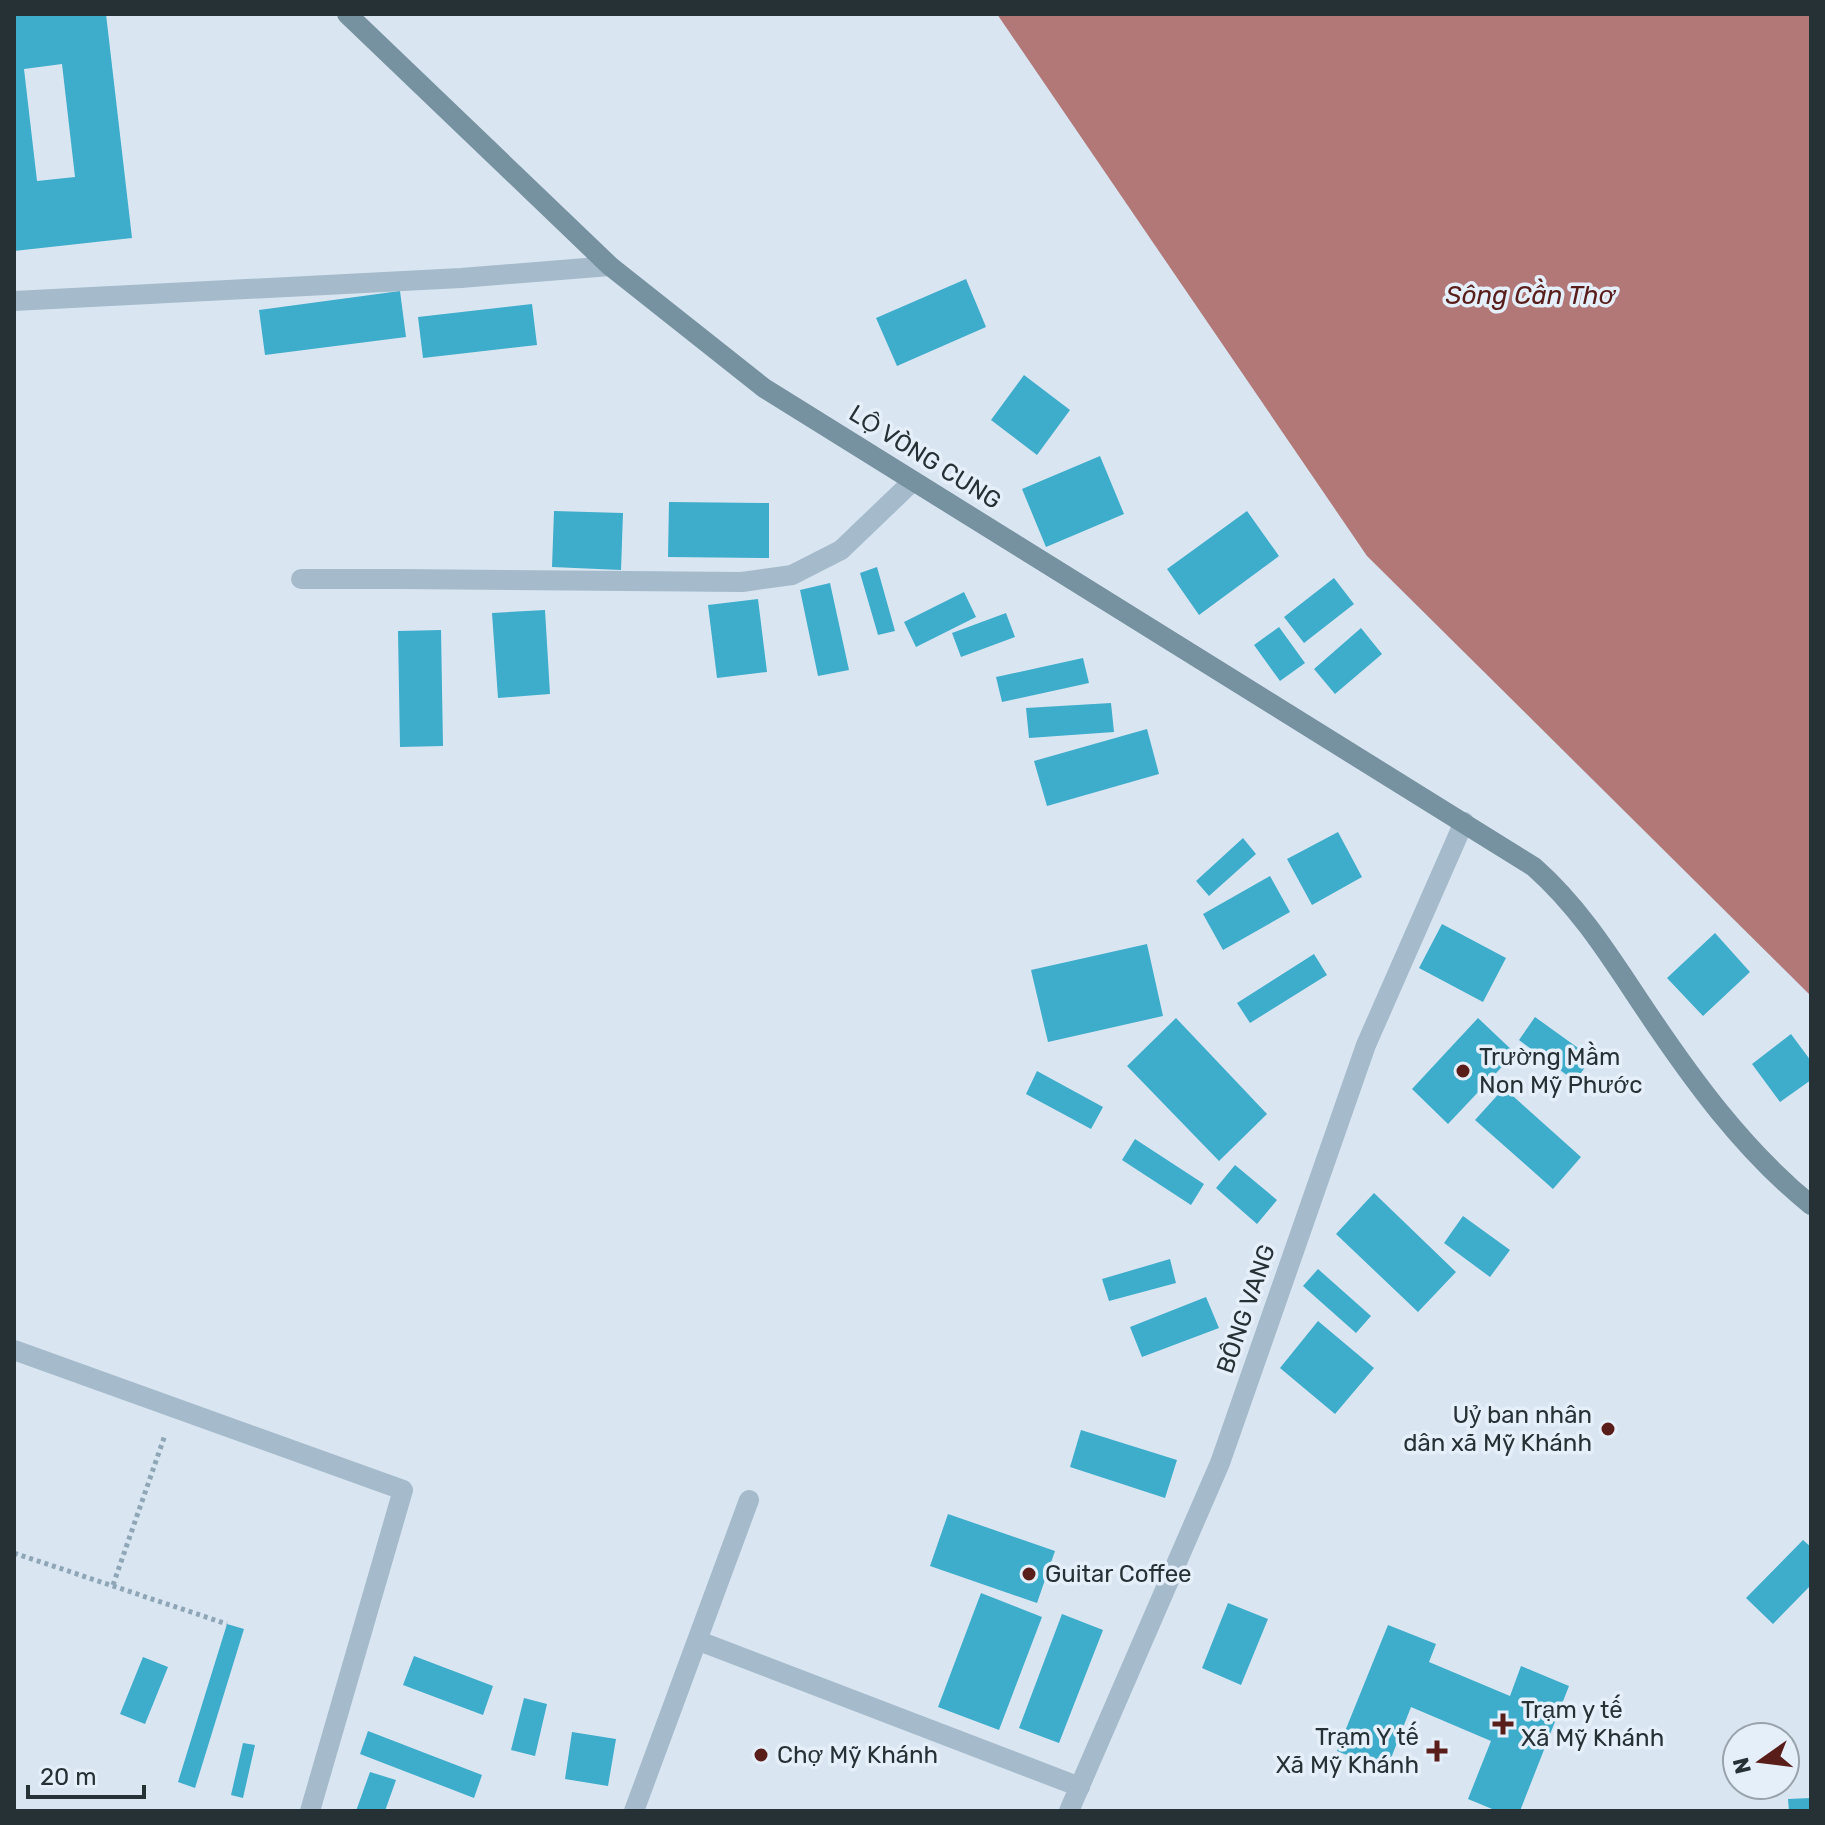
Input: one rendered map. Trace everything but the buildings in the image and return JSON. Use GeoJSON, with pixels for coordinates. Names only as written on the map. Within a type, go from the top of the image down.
{"type":"FeatureCollection","features":[{"type":"Feature","properties":{"kind":"main road","name":"LỘ VÒNG CUNG"},"geometry":{"type":"LineString","coordinates":[[347,14],[610,266],[764,388],[1534,867],[1568,898],[1596,932],[1642,1005],[1723,1117],[1782,1182],[1811,1205]]}},
{"type":"Feature","properties":{"kind":"street"},"geometry":{"type":"LineString","coordinates":[[14,301],[461,278],[610,266]]}},
{"type":"Feature","properties":{"kind":"street"},"geometry":{"type":"LineString","coordinates":[[301,579],[742,582],[792,575],[841,550],[913,481]]}},
{"type":"Feature","properties":{"kind":"street","name":"BÔNG VANG"},"geometry":{"type":"LineString","coordinates":[[1069,1811],[1220,1463],[1366,1045],[1464,822]]}},
{"type":"Feature","properties":{"kind":"street"},"geometry":{"type":"LineString","coordinates":[[14,1350],[403,1490],[310,1811]]}},
{"type":"Feature","properties":{"kind":"street"},"geometry":{"type":"LineString","coordinates":[[634,1811],[749,1500]]}},
{"type":"Feature","properties":{"kind":"street"},"geometry":{"type":"LineString","coordinates":[[699,1641],[1080,1787]]}},
{"type":"Feature","properties":{"kind":"path"},"geometry":{"type":"LineString","coordinates":[[113,1585],[174,1409]]}},
{"type":"Feature","properties":{"kind":"path"},"geometry":{"type":"LineString","coordinates":[[14,1553],[227,1624]]}},
{"type":"Feature","properties":{"kind":"water","name":"Sông Cần Thơ"},"geometry":{"type":"Polygon","coordinates":[[[997,14],[1811,14],[1811,996],[1367,556],[997,14]]]}},
{"type":"Feature","properties":{"kind":"place","name":"Trường Mầm Non Mỹ Phước"},"geometry":{"type":"Point","coordinates":[1463,1071]}},
{"type":"Feature","properties":{"kind":"place","name":"Uỷ ban nhân dân xã Mỹ Khánh"},"geometry":{"type":"Point","coordinates":[1608,1429]}},
{"type":"Feature","properties":{"kind":"place","name":"Guitar Coffee"},"geometry":{"type":"Point","coordinates":[1029,1574]}},
{"type":"Feature","properties":{"kind":"place","name":"Trạm y tế Xã Mỹ Khánh"},"geometry":{"type":"Point","coordinates":[1503,1724]}},
{"type":"Feature","properties":{"kind":"place","name":"Trạm Y tế Xã Mỹ Khánh"},"geometry":{"type":"Point","coordinates":[1437,1751]}},
{"type":"Feature","properties":{"kind":"place","name":"Chợ Mỹ Khánh"},"geometry":{"type":"Point","coordinates":[761,1755]}}]}
